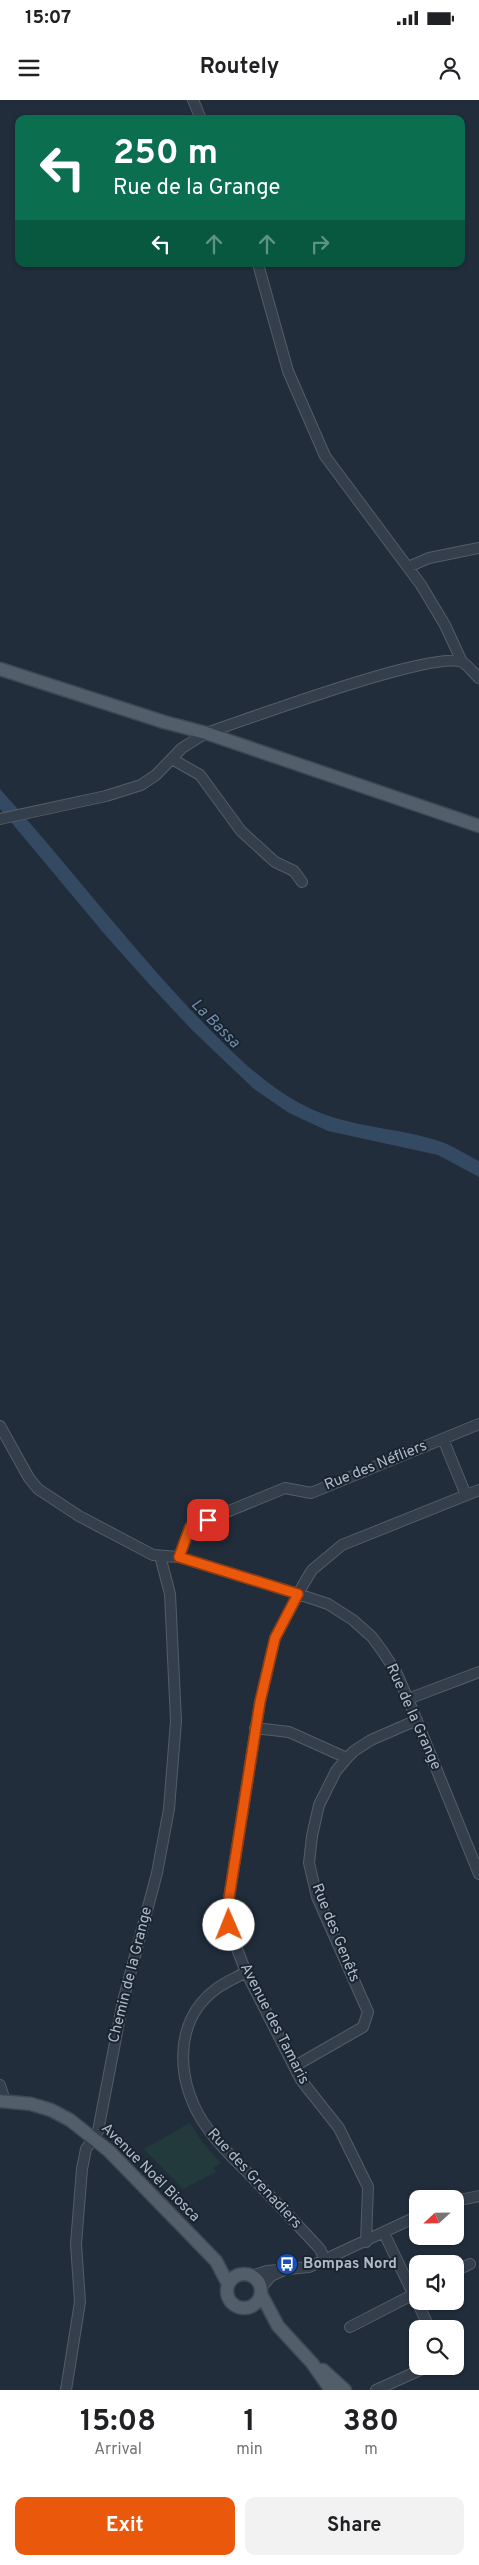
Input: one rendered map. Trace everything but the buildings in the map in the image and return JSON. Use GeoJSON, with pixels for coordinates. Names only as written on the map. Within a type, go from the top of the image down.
{"type":"FeatureCollection","features":[{"type":"Feature","properties":{"kind":"main road"},"geometry":{"type":"LineString","coordinates":[[0,669],[164,722],[206,733],[479,826]]}},
{"type":"Feature","properties":{"kind":"main road","name":"Avenue Noël Biosca"},"geometry":{"type":"LineString","coordinates":[[2,2101],[51,2110],[70,2120],[109,2151],[216,2261]]}},
{"type":"Feature","properties":{"kind":"main road"},"geometry":{"type":"LineString","coordinates":[[216,2261],[247,2275],[261,2291],[278,2326]]}},
{"type":"Feature","properties":{"kind":"main road"},"geometry":{"type":"LineString","coordinates":[[216,2261],[228,2284]]}},
{"type":"Feature","properties":{"kind":"main road"},"geometry":{"type":"LineString","coordinates":[[247,2275],[233,2278],[228,2284],[226,2290],[229,2301],[238,2308],[250,2308],[255,2305],[261,2291]]}},
{"type":"Feature","properties":{"kind":"main road"},"geometry":{"type":"LineString","coordinates":[[250,2308],[278,2326],[312,2363],[332,2390]]}},
{"type":"Feature","properties":{"kind":"main road"},"geometry":{"type":"LineString","coordinates":[[312,2363],[326,2371],[345,2390]]}},
{"type":"Feature","properties":{"kind":"street"},"geometry":{"type":"LineString","coordinates":[[193,100],[199,115]]}},
{"type":"Feature","properties":{"kind":"street"},"geometry":{"type":"LineString","coordinates":[[259,267],[288,370],[310,425],[325,456],[408,567],[446,624],[462,662],[479,678]]}},
{"type":"Feature","properties":{"kind":"street"},"geometry":{"type":"LineString","coordinates":[[408,567],[429,558],[479,548]]}},
{"type":"Feature","properties":{"kind":"street"},"geometry":{"type":"LineString","coordinates":[[2,818],[106,796],[141,784],[156,775],[182,748],[206,733],[387,672],[445,661],[462,662]]}},
{"type":"Feature","properties":{"kind":"street"},"geometry":{"type":"LineString","coordinates":[[172,759],[200,775],[252,842],[275,862],[294,870],[302,882]]}},
{"type":"Feature","properties":{"kind":"street","name":"Rue des Néfliers"},"geometry":{"type":"LineString","coordinates":[[179,1557],[190,1527],[284,1488],[311,1492],[479,1424]]}},
{"type":"Feature","properties":{"kind":"street","name":"Rue de la Grange"},"geometry":{"type":"LineString","coordinates":[[0,1426],[29,1478],[38,1489],[79,1516],[153,1555],[179,1557],[328,1604],[353,1620],[372,1637],[396,1672],[418,1720],[479,1874]]}},
{"type":"Feature","properties":{"kind":"street"},"geometry":{"type":"LineString","coordinates":[[443,1439],[466,1495]]}},
{"type":"Feature","properties":{"kind":"street","name":"Avenue des Tamaris"},"geometry":{"type":"LineString","coordinates":[[366,2242],[368,2187],[339,2128],[314,2098],[295,2066],[246,1972],[233,1939],[228,1914],[255,1728],[275,1638],[312,1570],[342,1545],[479,1490]]}},
{"type":"Feature","properties":{"kind":"street","name":"Chemin de la Grange"},"geometry":{"type":"LineString","coordinates":[[66,2390],[80,2302],[76,2244],[82,2169],[86,2149],[98,2131],[123,2001],[157,1873],[169,1809],[176,1721],[170,1594],[160,1556]]}},
{"type":"Feature","properties":{"kind":"street"},"geometry":{"type":"LineString","coordinates":[[408,1699],[479,1672]]}},
{"type":"Feature","properties":{"kind":"street","name":"Rue des Genêts"},"geometry":{"type":"LineString","coordinates":[[295,2066],[363,2027],[368,2012],[317,1897],[309,1863],[312,1836],[320,1805],[336,1771],[354,1751],[371,1740],[418,1720]]}},
{"type":"Feature","properties":{"kind":"street"},"geometry":{"type":"LineString","coordinates":[[255,1728],[289,1732],[347,1758]]}},
{"type":"Feature","properties":{"kind":"street","name":"Rue des Grenadiers"},"geometry":{"type":"LineString","coordinates":[[246,1972],[215,1989],[192,2016],[183,2044],[187,2088],[196,2111],[219,2144],[320,2248],[325,2260]]}},
{"type":"Feature","properties":{"kind":"street"},"geometry":{"type":"LineString","coordinates":[[0,2085],[2,2101]]}},
{"type":"Feature","properties":{"kind":"street"},"geometry":{"type":"LineString","coordinates":[[464,2199],[479,2196]]}},
{"type":"Feature","properties":{"kind":"street"},"geometry":{"type":"LineString","coordinates":[[247,2275],[309,2267],[409,2220]]}},
{"type":"Feature","properties":{"kind":"street"},"geometry":{"type":"LineString","coordinates":[[384,2232],[409,2280]]}},
{"type":"Feature","properties":{"kind":"street"},"geometry":{"type":"LineString","coordinates":[[464,2267],[470,2264]]}},
{"type":"Feature","properties":{"kind":"street"},"geometry":{"type":"LineString","coordinates":[[261,2291],[271,2276],[282,2271]]}},
{"type":"Feature","properties":{"kind":"street"},"geometry":{"type":"LineString","coordinates":[[350,2327],[409,2297]]}},
{"type":"Feature","properties":{"kind":"street"},"geometry":{"type":"LineString","coordinates":[[376,2390],[409,2375]]}},
{"type":"Feature","properties":{"kind":"green space"},"geometry":{"type":"Polygon","coordinates":[[[190,2123],[202,2142],[221,2163],[213,2168],[216,2172],[183,2189],[144,2149],[190,2123]]]}},
{"type":"Feature","properties":{"kind":"water"},"geometry":{"type":"Polygon","coordinates":[[[0,789],[139,953],[212,1032],[251,1069],[294,1100],[312,1109],[349,1122],[423,1137],[447,1144],[479,1161],[479,1177],[438,1155],[328,1131],[289,1113],[254,1089],[192,1030],[107,937],[0,809],[0,789]]]}},
{"type":"Feature","properties":{"kind":"place","name":"Bompas Nord"},"geometry":{"type":"Point","coordinates":[287,2264]}},
{"type":"Feature","properties":{"kind":"route"},"geometry":{"type":"LineString","coordinates":[[208,1520],[190,1527],[179,1557],[298,1594],[290,1606],[275,1638],[260,1702],[229,1898],[229,1925]]}},
{"type":"Feature","properties":{"kind":"water label","name":"La Bassa"},"geometry":{"type":"Point","coordinates":[215,1024]}}]}
